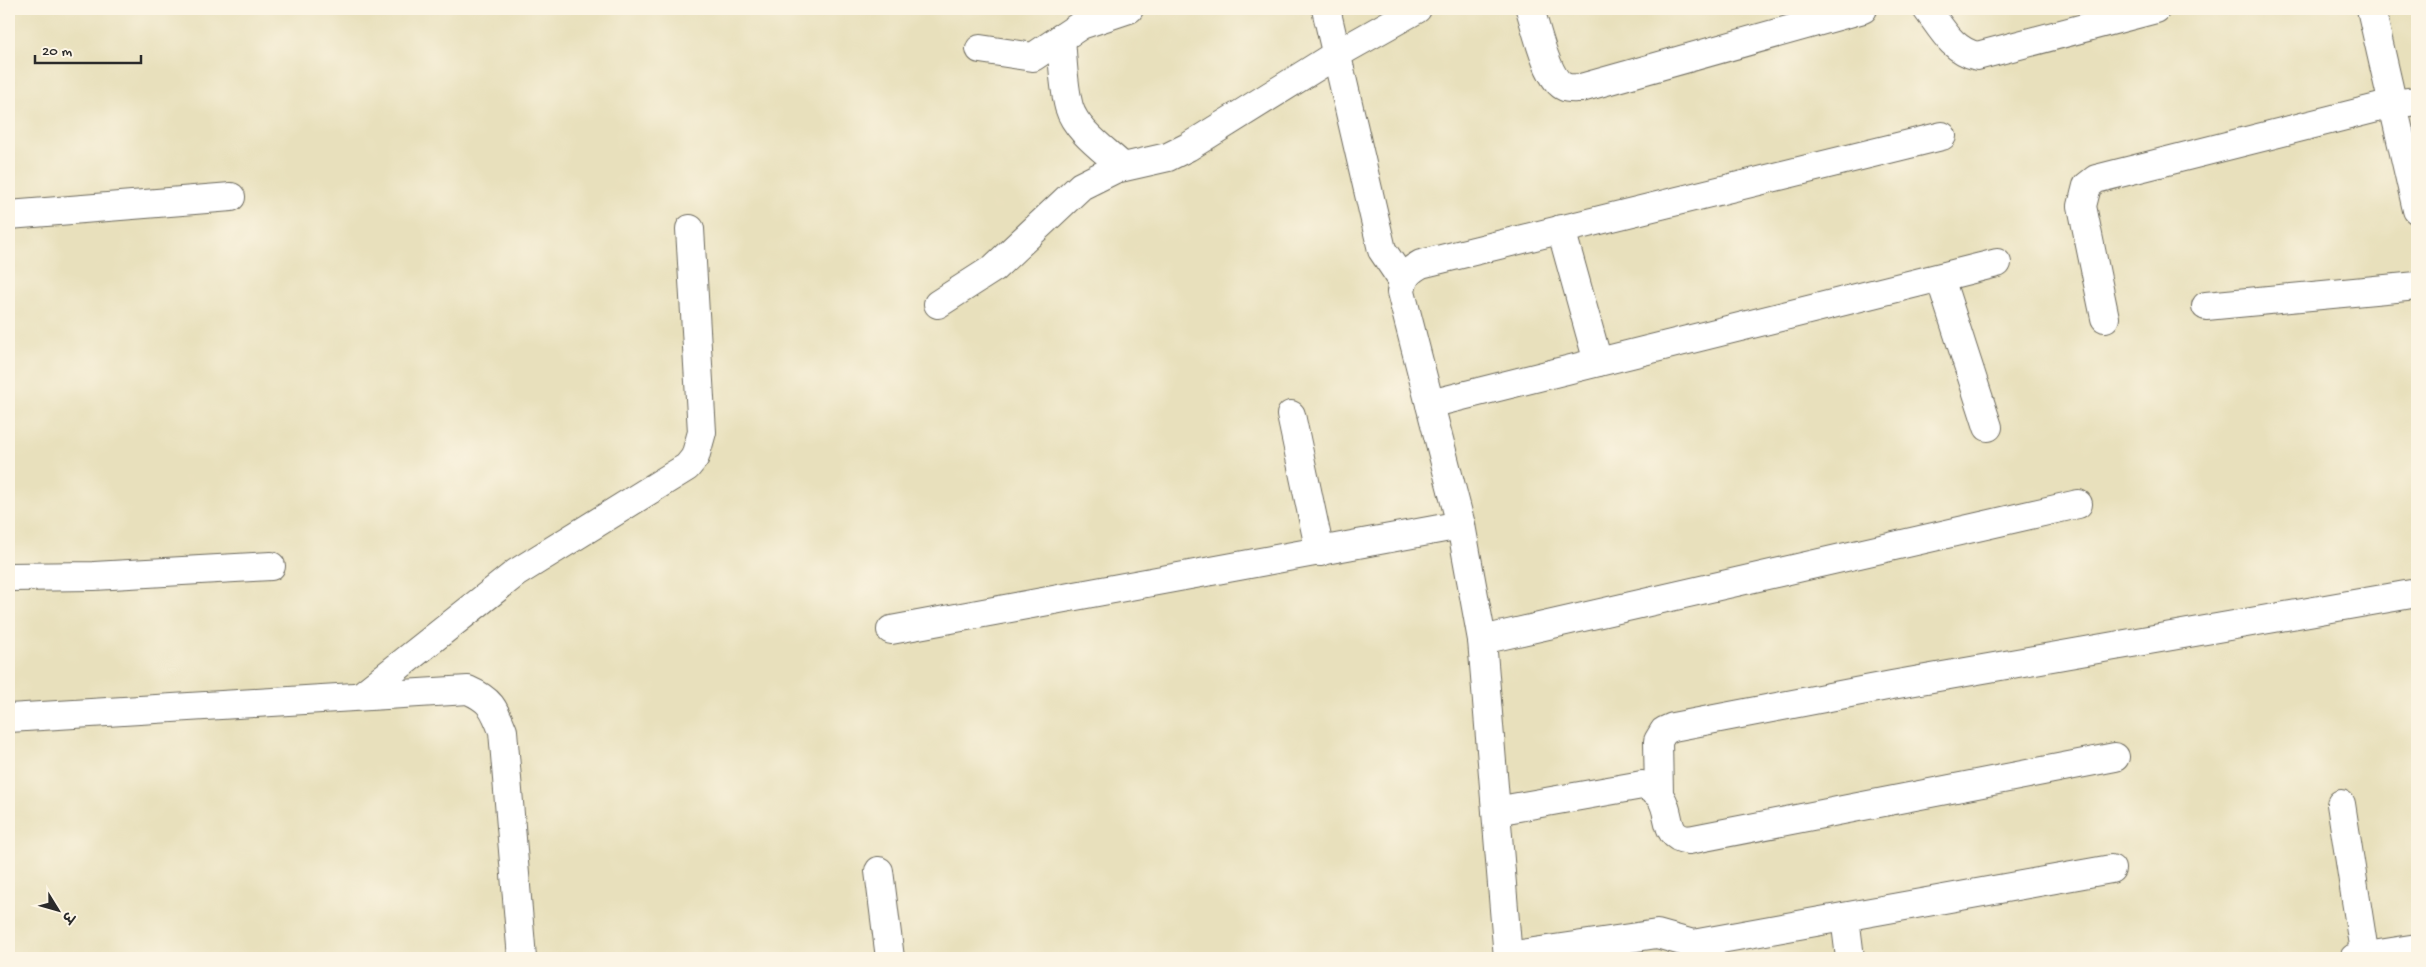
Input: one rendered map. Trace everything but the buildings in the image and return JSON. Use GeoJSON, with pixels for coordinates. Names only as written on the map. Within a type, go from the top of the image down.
{"type":"FeatureCollection","features":[{"type":"Feature","properties":{"kind":"street"},"geometry":{"type":"LineString","coordinates":[[980,49],[1033,57],[1081,25],[1129,9]]}},
{"type":"Feature","properties":{"kind":"street"},"geometry":{"type":"LineString","coordinates":[[938,304],[994,268],[1081,186],[1097,176],[1123,167],[1168,157],[1188,147],[1337,54],[1417,9]]}},
{"type":"Feature","properties":{"kind":"street"},"geometry":{"type":"LineString","coordinates":[[1530,9],[1550,70],[1556,80],[1565,87],[1581,88],[1847,11]]}},
{"type":"Feature","properties":{"kind":"street"},"geometry":{"type":"LineString","coordinates":[[1927,9],[1955,46],[1964,52],[1978,56],[2156,9]]}},
{"type":"Feature","properties":{"kind":"street"},"geometry":{"type":"LineString","coordinates":[[2371,9],[2405,102],[2417,210]]}},
{"type":"Feature","properties":{"kind":"street"},"geometry":{"type":"LineString","coordinates":[[1321,11],[1337,54],[1382,250],[1403,281]]}},
{"type":"Feature","properties":{"kind":"street"},"geometry":{"type":"LineString","coordinates":[[1060,38],[1069,108],[1085,132],[1123,167]]}},
{"type":"Feature","properties":{"kind":"street"},"geometry":{"type":"LineString","coordinates":[[2105,318],[2082,206],[2087,186],[2096,179],[2405,102]]}},
{"type":"Feature","properties":{"kind":"street"},"geometry":{"type":"LineString","coordinates":[[1942,136],[1421,264],[1410,270],[1403,281],[1401,292],[1462,526],[1482,640],[1508,957],[1657,934],[1693,944],[2111,869]]}},
{"type":"Feature","properties":{"kind":"street"},"geometry":{"type":"LineString","coordinates":[[9,215],[232,197]]}},
{"type":"Feature","properties":{"kind":"street"},"geometry":{"type":"LineString","coordinates":[[361,696],[516,574],[687,467],[695,457],[702,432],[690,229]]}},
{"type":"Feature","properties":{"kind":"street"},"geometry":{"type":"LineString","coordinates":[[1561,229],[1598,362]]}},
{"type":"Feature","properties":{"kind":"street"},"geometry":{"type":"LineString","coordinates":[[1430,404],[1997,263]]}},
{"type":"Feature","properties":{"kind":"street"},"geometry":{"type":"LineString","coordinates":[[1940,278],[1988,427]]}},
{"type":"Feature","properties":{"kind":"street"},"geometry":{"type":"LineString","coordinates":[[2206,306],[2417,286]]}},
{"type":"Feature","properties":{"kind":"street"},"geometry":{"type":"LineString","coordinates":[[1291,415],[1320,552]]}},
{"type":"Feature","properties":{"kind":"street"},"geometry":{"type":"LineString","coordinates":[[1482,640],[2078,504]]}},
{"type":"Feature","properties":{"kind":"street"},"geometry":{"type":"LineString","coordinates":[[891,630],[1462,526]]}},
{"type":"Feature","properties":{"kind":"street"},"geometry":{"type":"LineString","coordinates":[[9,577],[94,576],[271,566]]}},
{"type":"Feature","properties":{"kind":"street"},"geometry":{"type":"LineString","coordinates":[[1659,794],[1658,741],[1664,731],[1673,727],[1892,685],[2417,593]]}},
{"type":"Feature","properties":{"kind":"street"},"geometry":{"type":"LineString","coordinates":[[9,718],[468,690],[485,697],[495,710],[502,731],[522,958]]}},
{"type":"Feature","properties":{"kind":"street"},"geometry":{"type":"LineString","coordinates":[[1496,811],[1642,785],[1655,789],[1662,797],[1672,834],[1679,839],[1689,840],[2115,757]]}},
{"type":"Feature","properties":{"kind":"street"},"geometry":{"type":"LineString","coordinates":[[2341,804],[2362,958],[2417,948]]}},
{"type":"Feature","properties":{"kind":"street"},"geometry":{"type":"LineString","coordinates":[[879,871],[890,958]]}},
{"type":"Feature","properties":{"kind":"street"},"geometry":{"type":"LineString","coordinates":[[1845,917],[1850,958]]}}]}
